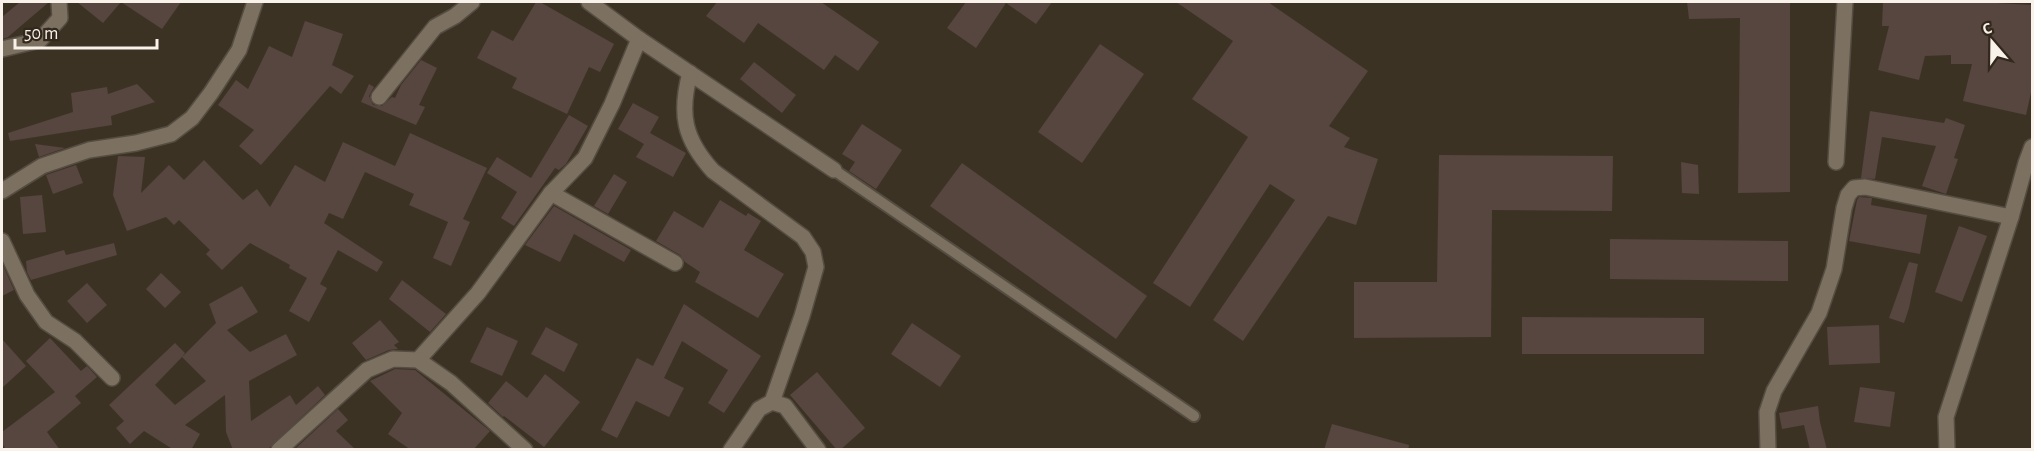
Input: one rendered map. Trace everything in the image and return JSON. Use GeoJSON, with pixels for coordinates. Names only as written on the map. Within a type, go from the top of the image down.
{"type":"FeatureCollection","features":[{"type":"Feature","properties":{"kind":"street"},"geometry":{"type":"LineString","coordinates":[[2,49],[40,40],[60,18],[59,2]]}},
{"type":"Feature","properties":{"kind":"street"},"geometry":{"type":"LineString","coordinates":[[2,191],[42,166],[89,150],[136,143],[171,134],[192,118],[239,50],[255,2]]}},
{"type":"Feature","properties":{"kind":"street"},"geometry":{"type":"LineString","coordinates":[[379,97],[435,27],[455,16],[472,2]]}},
{"type":"Feature","properties":{"kind":"street"},"geometry":{"type":"LineString","coordinates":[[588,2],[834,170]]}},
{"type":"Feature","properties":{"kind":"street"},"geometry":{"type":"LineString","coordinates":[[1836,162],[1845,2]]}},
{"type":"Feature","properties":{"kind":"street"},"geometry":{"type":"LineString","coordinates":[[418,360],[478,293],[551,193],[585,158],[612,104],[639,39]]}},
{"type":"Feature","properties":{"kind":"street"},"geometry":{"type":"LineString","coordinates":[[690,73],[685,92],[684,116],[688,134],[701,158],[713,171],[803,237],[813,252],[816,267],[802,316],[772,402],[759,409],[731,450]]}},
{"type":"Feature","properties":{"kind":"street"},"geometry":{"type":"LineString","coordinates":[[1947,450],[1946,417],[2012,217],[2032,147]]}},
{"type":"Feature","properties":{"kind":"street"},"geometry":{"type":"LineString","coordinates":[[1768,450],[1767,412],[1774,391],[1819,313],[1834,269],[1844,208],[1848,195],[1854,188],[1865,187],[2012,217]]}},
{"type":"Feature","properties":{"kind":"street"},"geometry":{"type":"LineString","coordinates":[[551,193],[675,263]]}},
{"type":"Feature","properties":{"kind":"street"},"geometry":{"type":"LineString","coordinates":[[2,241],[27,295],[46,322],[75,341],[112,378]]}},
{"type":"Feature","properties":{"kind":"street"},"geometry":{"type":"LineString","coordinates":[[279,450],[367,370],[393,359],[418,360],[451,383],[525,450]]}},
{"type":"Feature","properties":{"kind":"street"},"geometry":{"type":"LineString","coordinates":[[772,402],[785,406],[818,450]]}},
{"type":"Feature","properties":{"kind":"lane"},"geometry":{"type":"LineString","coordinates":[[834,170],[1194,416]]}},
{"type":"Feature","properties":{"kind":"building"},"geometry":{"type":"Polygon","coordinates":[[[20,2],[49,2],[8,37],[2,39],[2,17],[20,2]]]}},
{"type":"Feature","properties":{"kind":"building"},"geometry":{"type":"Polygon","coordinates":[[[77,2],[121,2],[103,23],[77,2]]]}},
{"type":"Feature","properties":{"kind":"building"},"geometry":{"type":"Polygon","coordinates":[[[121,2],[181,2],[162,29],[121,2]]]}},
{"type":"Feature","properties":{"kind":"building"},"geometry":{"type":"Polygon","coordinates":[[[536,2],[540,2],[614,44],[600,72],[589,67],[567,114],[512,88],[517,78],[477,58],[492,30],[513,41],[536,2]]]}},
{"type":"Feature","properties":{"kind":"building"},"geometry":{"type":"Polygon","coordinates":[[[717,2],[821,2],[879,42],[858,71],[835,55],[824,70],[758,23],[744,43],[706,16],[717,2]]]}},
{"type":"Feature","properties":{"kind":"building"},"geometry":{"type":"Polygon","coordinates":[[[966,2],[1052,2],[1036,24],[1006,3],[976,48],[947,28],[966,2]]]}},
{"type":"Feature","properties":{"kind":"building"},"geometry":{"type":"Polygon","coordinates":[[[1176,2],[1268,2],[1368,71],[1329,126],[1350,138],[1344,147],[1378,159],[1356,225],[1328,216],[1243,341],[1213,320],[1295,200],[1270,184],[1190,307],[1153,283],[1248,137],[1192,99],[1233,41],[1176,2]]]}},
{"type":"Feature","properties":{"kind":"building"},"geometry":{"type":"Polygon","coordinates":[[[1687,2],[1790,2],[1790,192],[1738,193],[1740,18],[1689,19],[1687,2]]]}},
{"type":"Feature","properties":{"kind":"building"},"geometry":{"type":"Polygon","coordinates":[[[1883,2],[1979,2],[2032,5],[2032,88],[2026,115],[1963,101],[1972,64],[1951,64],[1951,55],[1925,56],[1919,80],[1878,70],[1889,26],[1882,26],[1883,2]]]}},
{"type":"Feature","properties":{"kind":"building"},"geometry":{"type":"Polygon","coordinates":[[[305,21],[343,34],[332,65],[354,76],[341,94],[330,86],[261,165],[239,146],[254,130],[218,105],[236,80],[248,89],[269,46],[292,57],[305,21]]]}},
{"type":"Feature","properties":{"kind":"building"},"geometry":{"type":"Polygon","coordinates":[[[1100,44],[1144,74],[1082,163],[1038,132],[1100,44]]]}},
{"type":"Feature","properties":{"kind":"building"},"geometry":{"type":"Polygon","coordinates":[[[421,60],[437,68],[419,105],[425,107],[416,125],[361,102],[369,84],[374,87],[369,96],[373,105],[382,106],[392,97],[395,98],[401,85],[421,60]]]}},
{"type":"Feature","properties":{"kind":"building"},"geometry":{"type":"Polygon","coordinates":[[[754,62],[796,95],[782,113],[740,79],[754,62]]]}},
{"type":"Feature","properties":{"kind":"building"},"geometry":{"type":"Polygon","coordinates":[[[137,84],[155,102],[111,116],[112,125],[10,141],[8,133],[73,112],[71,93],[107,87],[108,94],[137,84]]]}},
{"type":"Feature","properties":{"kind":"building"},"geometry":{"type":"Polygon","coordinates":[[[633,103],[659,117],[650,133],[686,153],[673,177],[636,157],[644,144],[618,129],[633,103]]]}},
{"type":"Feature","properties":{"kind":"building"},"geometry":{"type":"Polygon","coordinates":[[[1870,111],[1944,123],[1946,118],[1965,125],[1954,158],[1958,159],[1946,194],[1922,186],[1936,146],[1882,137],[1875,179],[1861,178],[1870,111]]]}},
{"type":"Feature","properties":{"kind":"building"},"geometry":{"type":"Polygon","coordinates":[[[569,115],[588,126],[566,164],[559,170],[555,168],[514,226],[501,218],[517,192],[487,173],[497,157],[531,178],[569,115]]]}},
{"type":"Feature","properties":{"kind":"building"},"geometry":{"type":"Polygon","coordinates":[[[862,124],[902,150],[876,189],[849,171],[855,162],[842,154],[862,124]]]}},
{"type":"Feature","properties":{"kind":"building"},"geometry":{"type":"Polygon","coordinates":[[[410,133],[487,168],[463,219],[470,222],[451,266],[433,258],[448,222],[409,205],[414,194],[365,172],[343,219],[329,213],[324,223],[383,262],[377,272],[338,250],[320,284],[327,288],[309,322],[289,311],[307,278],[289,268],[290,265],[250,243],[222,270],[206,254],[210,250],[179,220],[174,225],[166,217],[127,231],[113,195],[118,156],[145,157],[141,193],[169,165],[184,180],[204,160],[243,200],[257,189],[270,207],[295,165],[325,182],[343,142],[395,166],[410,133]]]}},
{"type":"Feature","properties":{"kind":"building"},"geometry":{"type":"Polygon","coordinates":[[[35,144],[65,148],[39,157],[35,144]]]}},
{"type":"Feature","properties":{"kind":"building"},"geometry":{"type":"Polygon","coordinates":[[[1439,155],[1613,156],[1612,211],[1492,210],[1491,337],[1354,338],[1354,282],[1437,282],[1439,155]]]}},
{"type":"Feature","properties":{"kind":"building"},"geometry":{"type":"Polygon","coordinates":[[[1681,162],[1698,165],[1699,194],[1682,193],[1681,162]]]}},
{"type":"Feature","properties":{"kind":"building"},"geometry":{"type":"Polygon","coordinates":[[[962,163],[1147,296],[1116,339],[930,206],[962,163]]]}},
{"type":"Feature","properties":{"kind":"building"},"geometry":{"type":"Polygon","coordinates":[[[76,165],[83,183],[53,194],[46,175],[76,165]]]}},
{"type":"Feature","properties":{"kind":"building"},"geometry":{"type":"Polygon","coordinates":[[[614,174],[627,182],[608,214],[594,206],[614,174]]]}},
{"type":"Feature","properties":{"kind":"building"},"geometry":{"type":"Polygon","coordinates":[[[42,195],[46,232],[23,234],[20,197],[42,195]]]}},
{"type":"Feature","properties":{"kind":"building"},"geometry":{"type":"Polygon","coordinates":[[[1859,197],[1872,198],[1871,205],[1927,215],[1920,254],[1849,241],[1859,197]]]}},
{"type":"Feature","properties":{"kind":"building"},"geometry":{"type":"Polygon","coordinates":[[[720,200],[746,216],[748,213],[761,221],[744,250],[784,274],[758,318],[695,282],[700,272],[685,262],[680,255],[656,241],[674,211],[703,228],[720,200]]]}},
{"type":"Feature","properties":{"kind":"building"},"geometry":{"type":"Polygon","coordinates":[[[554,206],[631,250],[624,262],[574,234],[560,262],[525,245],[554,206]]]}},
{"type":"Feature","properties":{"kind":"building"},"geometry":{"type":"Polygon","coordinates":[[[1959,226],[1987,236],[1962,302],[1935,292],[1959,226]]]}},
{"type":"Feature","properties":{"kind":"building"},"geometry":{"type":"Polygon","coordinates":[[[1610,239],[1788,241],[1788,281],[1610,279],[1610,239]]]}},
{"type":"Feature","properties":{"kind":"building"},"geometry":{"type":"Polygon","coordinates":[[[114,243],[117,255],[31,280],[27,272],[26,261],[64,250],[66,255],[114,243]]]}},
{"type":"Feature","properties":{"kind":"building"},"geometry":{"type":"Polygon","coordinates":[[[1909,262],[1918,264],[1904,323],[1889,318],[1909,262]]]}},
{"type":"Feature","properties":{"kind":"building"},"geometry":{"type":"Polygon","coordinates":[[[2,263],[14,290],[2,296],[2,263]]]}},
{"type":"Feature","properties":{"kind":"building"},"geometry":{"type":"Polygon","coordinates":[[[161,273],[181,292],[165,308],[146,289],[161,273]]]}},
{"type":"Feature","properties":{"kind":"building"},"geometry":{"type":"Polygon","coordinates":[[[402,280],[446,314],[430,332],[389,299],[402,280]]]}},
{"type":"Feature","properties":{"kind":"building"},"geometry":{"type":"Polygon","coordinates":[[[87,283],[107,305],[87,323],[67,301],[87,283]]]}},
{"type":"Feature","properties":{"kind":"building"},"geometry":{"type":"Polygon","coordinates":[[[242,286],[258,312],[227,330],[250,352],[286,334],[297,355],[249,381],[251,421],[290,395],[296,405],[318,386],[325,395],[267,450],[233,450],[226,432],[225,395],[185,425],[200,434],[191,450],[174,450],[144,431],[130,444],[116,428],[124,421],[109,405],[175,343],[185,353],[182,357],[216,323],[209,304],[242,286]],[[182,357],[155,385],[175,405],[206,381],[182,357]]]}},
{"type":"Feature","properties":{"kind":"building"},"geometry":{"type":"Polygon","coordinates":[[[684,304],[761,356],[724,413],[708,403],[728,370],[682,341],[664,378],[684,388],[669,417],[636,401],[617,438],[601,430],[637,358],[653,366],[684,304]]]}},
{"type":"Feature","properties":{"kind":"building"},"geometry":{"type":"Polygon","coordinates":[[[1522,317],[1704,318],[1704,354],[1522,354],[1522,317]]]}},
{"type":"Feature","properties":{"kind":"building"},"geometry":{"type":"Polygon","coordinates":[[[380,320],[399,342],[394,345],[398,349],[389,350],[366,360],[352,343],[380,320]]]}},
{"type":"Feature","properties":{"kind":"building"},"geometry":{"type":"Polygon","coordinates":[[[912,323],[961,356],[940,387],[891,354],[912,323]]]}},
{"type":"Feature","properties":{"kind":"building"},"geometry":{"type":"Polygon","coordinates":[[[1879,325],[1880,363],[1829,365],[1827,327],[1879,325]]]}},
{"type":"Feature","properties":{"kind":"building"},"geometry":{"type":"Polygon","coordinates":[[[487,327],[518,341],[502,376],[470,362],[487,327]]]}},
{"type":"Feature","properties":{"kind":"building"},"geometry":{"type":"Polygon","coordinates":[[[546,327],[578,344],[564,372],[531,354],[546,327]]]}},
{"type":"Feature","properties":{"kind":"building"},"geometry":{"type":"Polygon","coordinates":[[[50,338],[81,371],[87,366],[97,377],[75,396],[81,403],[47,432],[60,450],[6,450],[2,443],[2,432],[55,392],[26,361],[50,338]]]}},
{"type":"Feature","properties":{"kind":"building"},"geometry":{"type":"Polygon","coordinates":[[[2,339],[26,366],[2,388],[2,339]]]}},
{"type":"Feature","properties":{"kind":"building"},"geometry":{"type":"Polygon","coordinates":[[[395,369],[415,370],[490,431],[473,450],[411,450],[388,434],[402,413],[370,381],[395,369]]]}},
{"type":"Feature","properties":{"kind":"building"},"geometry":{"type":"Polygon","coordinates":[[[817,372],[865,428],[840,450],[837,450],[790,395],[817,372]]]}},
{"type":"Feature","properties":{"kind":"building"},"geometry":{"type":"Polygon","coordinates":[[[545,374],[580,402],[544,447],[488,403],[506,381],[527,398],[545,374]]]}},
{"type":"Feature","properties":{"kind":"building"},"geometry":{"type":"Polygon","coordinates":[[[1860,387],[1895,392],[1890,427],[1854,422],[1860,387]]]}},
{"type":"Feature","properties":{"kind":"building"},"geometry":{"type":"Polygon","coordinates":[[[1818,406],[1827,450],[1810,450],[1804,425],[1782,429],[1779,413],[1818,406]]]}},
{"type":"Feature","properties":{"kind":"building"},"geometry":{"type":"Polygon","coordinates":[[[338,409],[348,420],[336,431],[356,450],[295,449],[338,409]]]}},
{"type":"Feature","properties":{"kind":"building"},"geometry":{"type":"Polygon","coordinates":[[[1332,424],[1409,445],[1408,450],[1324,450],[1332,424]]]}}]}
